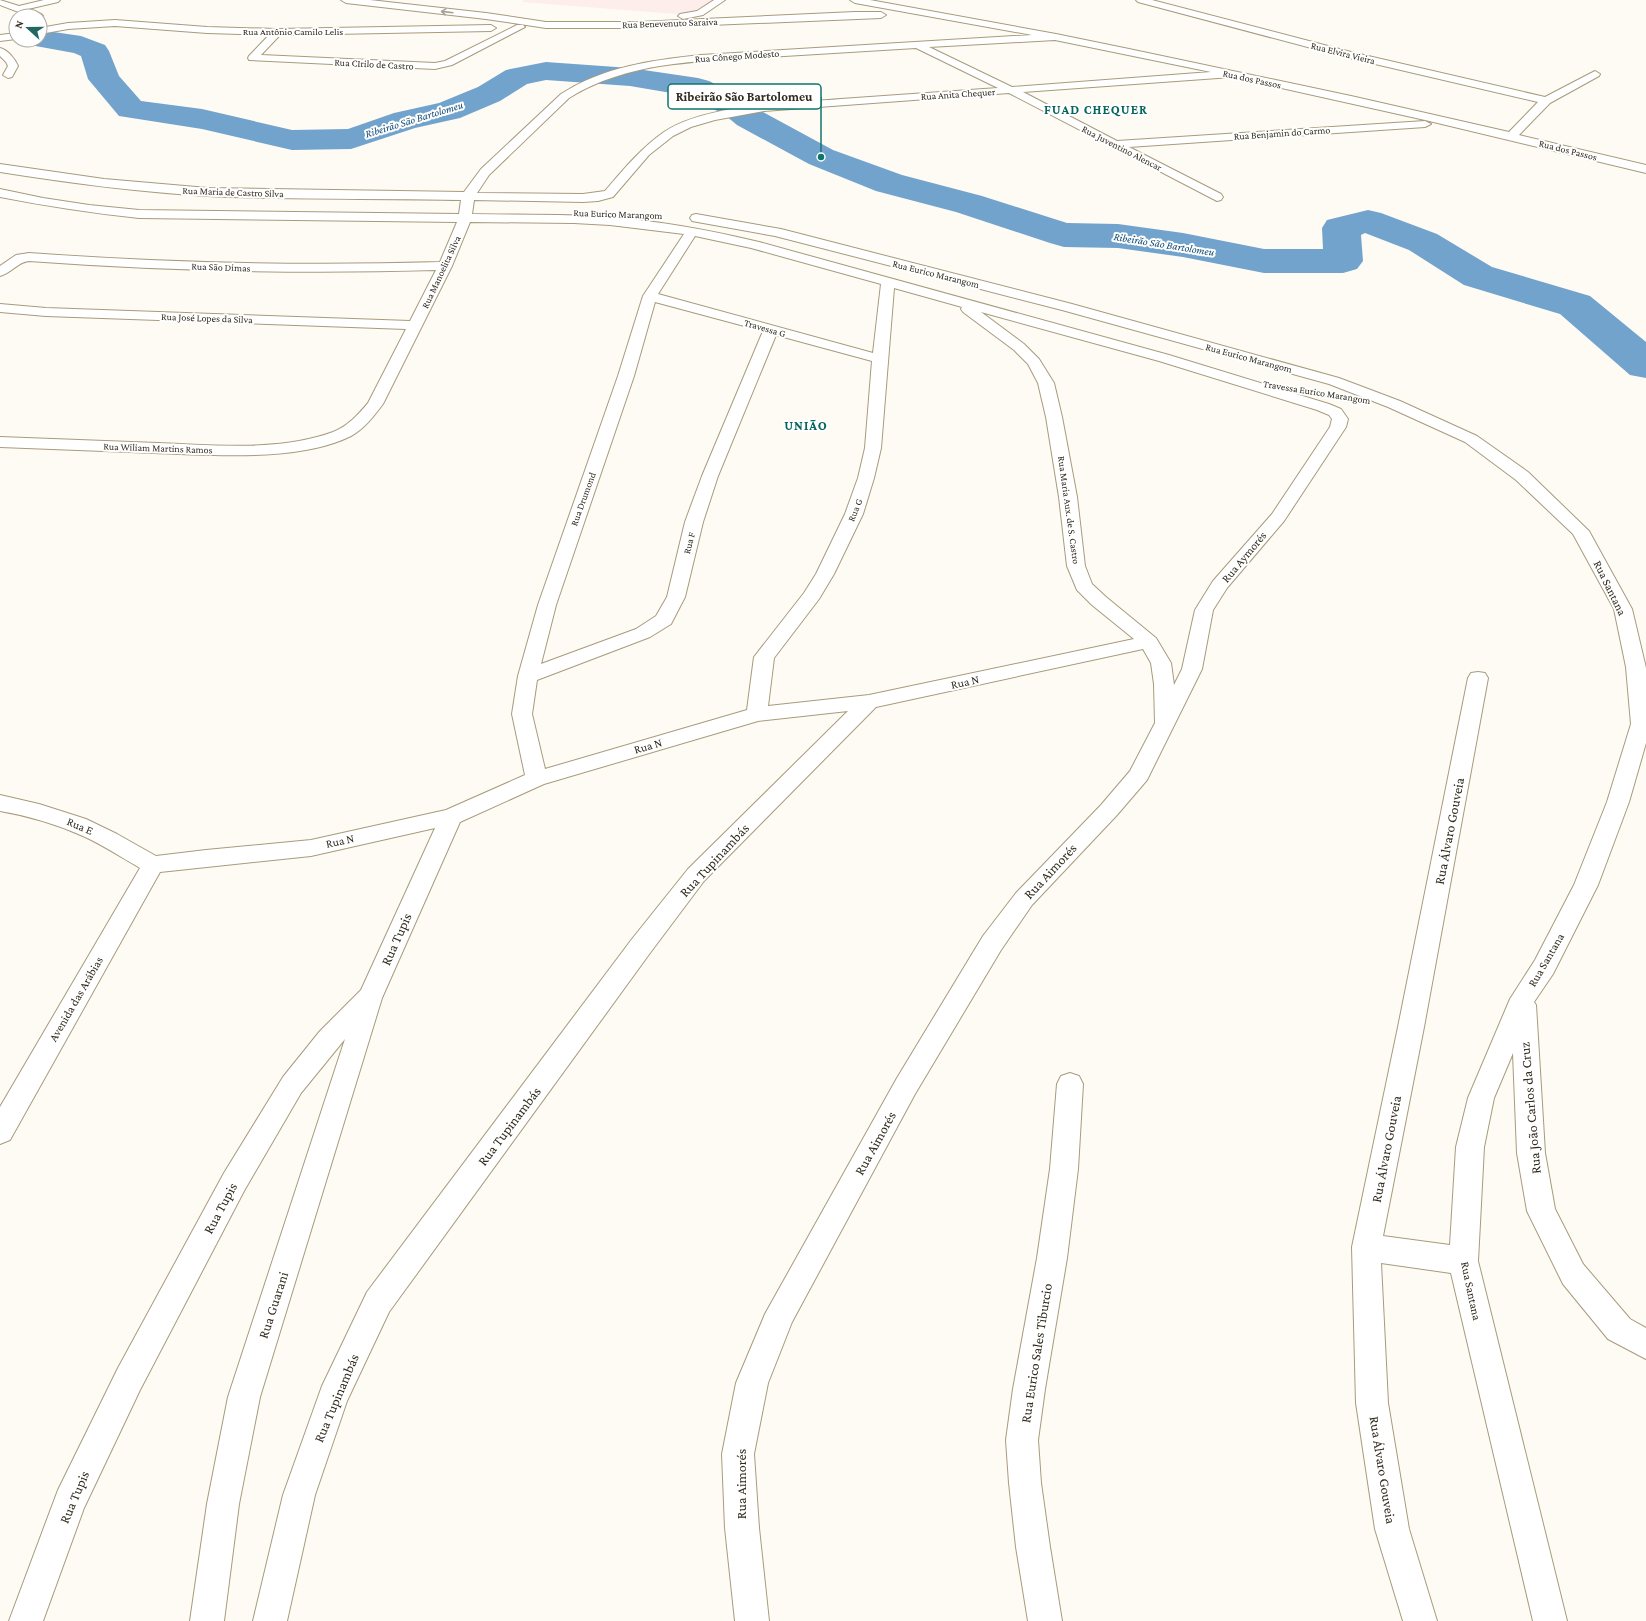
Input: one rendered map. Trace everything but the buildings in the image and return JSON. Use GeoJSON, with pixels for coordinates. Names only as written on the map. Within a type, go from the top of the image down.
{"type":"FeatureCollection","features":[{"type":"Feature","properties":{"kind":"street"},"geometry":{"type":"LineString","coordinates":[[22,8],[55,0]]}},
{"type":"Feature","properties":{"kind":"street","name":"Rua Benevenuto Saraiva"},"geometry":{"type":"LineString","coordinates":[[346,0],[486,16],[546,25],[638,25],[855,15]]}},
{"type":"Feature","properties":{"kind":"street"},"geometry":{"type":"LineString","coordinates":[[650,15],[692,16],[700,13],[720,0]]}},
{"type":"Feature","properties":{"kind":"street","name":"Rua dos Passos"},"geometry":{"type":"LineString","coordinates":[[855,0],[1056,37],[1231,74],[1512,136],[1646,170]]}},
{"type":"Feature","properties":{"kind":"street","name":"Rua Elvira Vieira"},"geometry":{"type":"LineString","coordinates":[[1141,0],[1341,53],[1546,101]]}},
{"type":"Feature","properties":{"kind":"street"},"geometry":{"type":"LineString","coordinates":[[0,2],[15,8]]}},
{"type":"Feature","properties":{"kind":"street"},"geometry":{"type":"LineString","coordinates":[[855,15],[877,10],[887,7],[896,8],[904,12],[888,16],[878,14],[877,10],[877,6],[865,2]]}},
{"type":"Feature","properties":{"kind":"street"},"geometry":{"type":"LineString","coordinates":[[481,6],[486,16]]}},
{"type":"Feature","properties":{"kind":"street"},"geometry":{"type":"LineString","coordinates":[[855,15],[941,17]]}},
{"type":"Feature","properties":{"kind":"street"},"geometry":{"type":"LineString","coordinates":[[48,19],[68,26]]}},
{"type":"Feature","properties":{"kind":"street","name":"Rua Antônio Camilo Lelis"},"geometry":{"type":"LineString","coordinates":[[48,30],[68,26],[115,23],[199,30],[277,32],[520,27],[546,25]]}},
{"type":"Feature","properties":{"kind":"street","name":"Rua CIrilo de Castro"},"geometry":{"type":"LineString","coordinates":[[277,32],[253,58],[435,66],[448,63],[520,27]]}},
{"type":"Feature","properties":{"kind":"street"},"geometry":{"type":"LineString","coordinates":[[915,45],[1056,37]]}},
{"type":"Feature","properties":{"kind":"street","name":"Rua Cônego Modesto"},"geometry":{"type":"LineString","coordinates":[[565,96],[576,88],[592,80],[674,60],[915,45]]}},
{"type":"Feature","properties":{"kind":"street","name":"Rua Juventino Alencar"},"geometry":{"type":"LineString","coordinates":[[915,45],[991,80],[1217,197]]}},
{"type":"Feature","properties":{"kind":"street"},"geometry":{"type":"LineString","coordinates":[[0,51],[10,60],[13,66],[8,75]]}},
{"type":"Feature","properties":{"kind":"street","name":"Rua Anita Chequer"},"geometry":{"type":"LineString","coordinates":[[598,197],[609,194],[645,153],[669,134],[687,125],[713,117],[764,108],[1231,74]]}},
{"type":"Feature","properties":{"kind":"street"},"geometry":{"type":"LineString","coordinates":[[1512,136],[1546,101],[1595,74]]}},
{"type":"Feature","properties":{"kind":"street","name":"Rua Manoelita Silva"},"geometry":{"type":"LineString","coordinates":[[315,443],[340,435],[360,423],[375,404],[445,266],[466,214],[468,196],[485,172],[565,96]]}},
{"type":"Feature","properties":{"kind":"street","name":"Rua Benjamin do Carmo"},"geometry":{"type":"LineString","coordinates":[[1115,144],[1450,122]]}},
{"type":"Feature","properties":{"kind":"street","name":"Rua Maria de Castro Silva"},"geometry":{"type":"LineString","coordinates":[[0,168],[70,180],[146,188],[208,192],[468,196]]}},
{"type":"Feature","properties":{"kind":"street","name":"Rua Maria de Castro Silva"},"geometry":{"type":"LineString","coordinates":[[0,193],[43,202],[89,209],[139,214],[205,216],[466,214]]}},
{"type":"Feature","properties":{"kind":"street","name":"Rua Eurico Marangom"},"geometry":{"type":"LineString","coordinates":[[468,196],[598,197]]}},
{"type":"Feature","properties":{"kind":"street","name":"Rua Eurico Marangom"},"geometry":{"type":"LineString","coordinates":[[466,214],[574,218],[642,224],[692,231],[754,245],[958,302],[1060,328],[1240,380],[1323,407]]}},
{"type":"Feature","properties":{"kind":"street","name":"Rua Eurico Marangom"},"geometry":{"type":"LineString","coordinates":[[466,214],[653,214],[694,218],[769,231],[1067,307],[1295,370],[1334,381],[1394,404]]}},
{"type":"Feature","properties":{"kind":"street","name":"Rua Drumond"},"geometry":{"type":"LineString","coordinates":[[536,779],[522,714],[528,676],[547,606],[626,376],[650,296],[692,231]]}},
{"type":"Feature","properties":{"kind":"street","name":"Rua São Dimas"},"geometry":{"type":"LineString","coordinates":[[0,272],[21,258],[29,257],[146,265],[261,268],[445,266]]}},
{"type":"Feature","properties":{"kind":"street","name":"Rua G"},"geometry":{"type":"LineString","coordinates":[[757,714],[764,657],[812,595],[825,574],[854,514],[866,478],[873,448],[888,283]]}},
{"type":"Feature","properties":{"kind":"street","name":"Travessa G"},"geometry":{"type":"LineString","coordinates":[[650,296],[880,359]]}},
{"type":"Feature","properties":{"kind":"street","name":"Rua Maria Aux. de S. Castro"},"geometry":{"type":"LineString","coordinates":[[958,302],[1019,347],[1034,362],[1046,383],[1054,417],[1068,497],[1076,566],[1084,586],[1099,601],[1149,642],[1161,664],[1164,684],[1164,726]]}},
{"type":"Feature","properties":{"kind":"street","name":"Rua José Lopes da Silva"},"geometry":{"type":"LineString","coordinates":[[0,308],[46,312],[415,325]]}},
{"type":"Feature","properties":{"kind":"street","name":"Rua F"},"geometry":{"type":"LineString","coordinates":[[528,676],[643,634],[664,620],[676,597],[694,522],[710,476],[771,330]]}},
{"type":"Feature","properties":{"kind":"street","name":"Travessa Eurico Marangom"},"geometry":{"type":"LineString","coordinates":[[1240,380],[1394,404]]}},
{"type":"Feature","properties":{"kind":"street","name":"Rua Santana"},"geometry":{"type":"LineString","coordinates":[[1394,404],[1471,439],[1522,476],[1580,531],[1623,609],[1636,667],[1641,724],[1618,802],[1586,885],[1544,967],[1522,999],[1481,1098],[1470,1148],[1463,1261],[1550,1621]]}},
{"type":"Feature","properties":{"kind":"street","name":"Rua Aymorés"},"geometry":{"type":"LineString","coordinates":[[1164,726],[1192,669],[1204,610],[1220,585],[1278,517],[1338,427],[1340,419],[1336,412],[1323,407]]}},
{"type":"Feature","properties":{"kind":"street","name":"Rua Wiliam Martins Ramos"},"geometry":{"type":"LineString","coordinates":[[0,442],[205,450],[280,448],[315,443]]}},
{"type":"Feature","properties":{"kind":"street","name":"Rua N"},"geometry":{"type":"LineString","coordinates":[[153,866],[206,858],[311,848],[451,818],[536,779],[757,714],[869,702],[1149,642]]}},
{"type":"Feature","properties":{"kind":"street","name":"Rua Álvaro Gouveia"},"geometry":{"type":"LineString","coordinates":[[1420,1621],[1392,1529],[1372,1403],[1366,1247],[1411,1027],[1478,678]]}},
{"type":"Feature","properties":{"kind":"street","name":"Rua Tupinambás"},"geometry":{"type":"LineString","coordinates":[[270,1621],[299,1495],[333,1397],[378,1302],[641,946],[696,875],[869,702]]}},
{"type":"Feature","properties":{"kind":"street","name":"Rua Aimorés"},"geometry":{"type":"LineString","coordinates":[[752,1621],[742,1528],[738,1454],[752,1383],[780,1314],[906,1086],[992,943],[1024,899],[1109,810],[1139,775],[1164,726]]}},
{"type":"Feature","properties":{"kind":"street","name":"Rua E"},"geometry":{"type":"LineString","coordinates":[[0,803],[17,806],[63,819],[102,836],[153,866]]}},
{"type":"Feature","properties":{"kind":"street","name":"Rua Tupis"},"geometry":{"type":"LineString","coordinates":[[26,1621],[70,1502],[129,1379],[234,1182],[292,1085],[329,1038],[371,996],[451,818]]}},
{"type":"Feature","properties":{"kind":"street","name":"Avenida das Arábias"},"geometry":{"type":"LineString","coordinates":[[0,1132],[153,866]]}},
{"type":"Feature","properties":{"kind":"street","name":"Rua Guarani"},"geometry":{"type":"LineString","coordinates":[[207,1621],[223,1504],[244,1397],[371,996]]}},
{"type":"Feature","properties":{"kind":"street","name":"Rua João Carlos da Cruz"},"geometry":{"type":"LineString","coordinates":[[1522,999],[1531,1152],[1542,1211],[1573,1274],[1619,1329],[1646,1344]]}},
{"type":"Feature","properties":{"kind":"street","name":"Rua Eurico Sales Tiburcio"},"geometry":{"type":"LineString","coordinates":[[1045,1621],[1032,1547],[1022,1440],[1029,1389],[1052,1258],[1064,1169],[1070,1084]]}},
{"type":"Feature","properties":{"kind":"street"},"geometry":{"type":"LineString","coordinates":[[1366,1247],[1463,1261]]}},
{"type":"Feature","properties":{"kind":"shaded area"},"geometry":{"type":"Polygon","coordinates":[[[524,0],[713,0],[688,15],[522,2],[524,0]]]}},
{"type":"Feature","properties":{"kind":"waterway","name":"Ribeirão São Bartolomeu"},"geometry":{"type":"LineString","coordinates":[[48,40],[81,45],[94,51],[104,79],[131,109],[202,119],[292,140],[351,139],[406,120],[448,111],[489,94],[517,77],[546,71],[630,77],[698,88],[737,108],[749,118],[821,157],[889,183],[969,204],[1064,235],[1118,236],[1183,245],[1264,261],[1343,261],[1341,228],[1368,221],[1423,242],[1478,276],[1575,305],[1646,365]]}},
{"type":"Feature","properties":{"kind":"place","name":"Ribeirão São Bartolomeu"},"geometry":{"type":"Point","coordinates":[821,157]}},
{"type":"Feature","properties":{"kind":"district","name":"FUAD CHEQUER"},"geometry":{"type":"Point","coordinates":[1096,109]}},
{"type":"Feature","properties":{"kind":"district","name":"UNIÃO"},"geometry":{"type":"Point","coordinates":[806,425]}}]}
